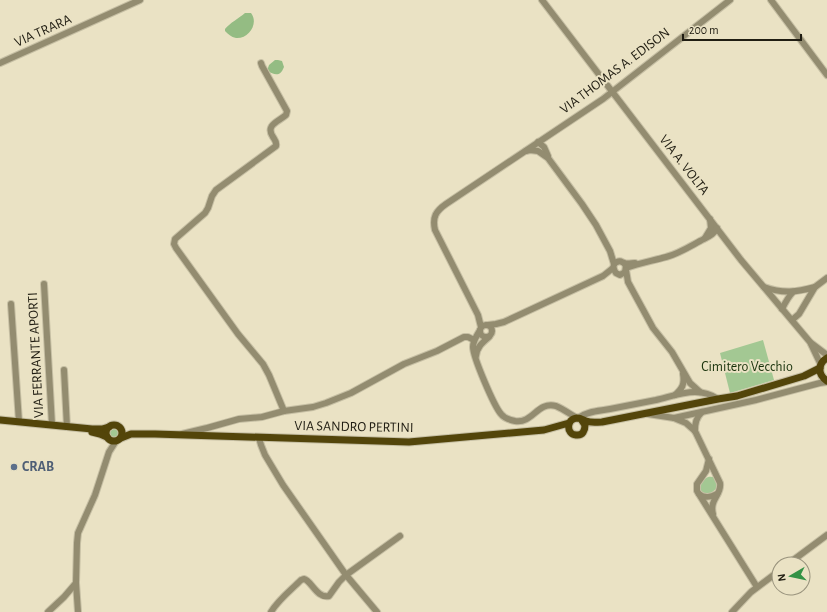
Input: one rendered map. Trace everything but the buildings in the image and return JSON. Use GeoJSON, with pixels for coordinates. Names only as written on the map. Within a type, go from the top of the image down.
{"type":"FeatureCollection","features":[{"type":"Feature","properties":{"kind":"main road"},"geometry":{"type":"LineString","coordinates":[[826,381],[821,375],[820,366],[827,358]]}},
{"type":"Feature","properties":{"kind":"main road","name":"VIA SANDRO PERTINI"},"geometry":{"type":"LineString","coordinates":[[113,439],[131,434],[178,434],[409,442],[547,430],[575,420],[602,422],[737,396],[804,376],[820,366]]}},
{"type":"Feature","properties":{"kind":"main road","name":"VIA SANDRO PERTINI"},"geometry":{"type":"LineString","coordinates":[[804,376],[826,381]]}},
{"type":"Feature","properties":{"kind":"main road","name":"VIA SANDRO PERTINI"},"geometry":{"type":"LineString","coordinates":[[0,420],[94,429],[102,429],[115,424],[121,429],[136,434]]}},
{"type":"Feature","properties":{"kind":"main road"},"geometry":{"type":"LineString","coordinates":[[571,433],[568,428],[575,420],[585,425],[584,431]]}},
{"type":"Feature","properties":{"kind":"main road"},"geometry":{"type":"LineString","coordinates":[[547,430],[578,435],[602,422]]}},
{"type":"Feature","properties":{"kind":"main road"},"geometry":{"type":"LineString","coordinates":[[0,425],[92,432],[113,439]]}},
{"type":"Feature","properties":{"kind":"main road"},"geometry":{"type":"LineString","coordinates":[[109,427],[106,432],[113,439]]}},
{"type":"Feature","properties":{"kind":"main road"},"geometry":{"type":"LineString","coordinates":[[113,439],[122,433],[121,429]]}},
{"type":"Feature","properties":{"kind":"street","name":"VIA TRARA"},"geometry":{"type":"LineString","coordinates":[[0,63],[140,0]]}},
{"type":"Feature","properties":{"kind":"street","name":"VIA A. VOLTA"},"geometry":{"type":"LineString","coordinates":[[542,0],[752,273],[810,342],[827,355]]}},
{"type":"Feature","properties":{"kind":"street","name":"VIA THOMAS A. EDISON"},"geometry":{"type":"LineString","coordinates":[[478,315],[436,232],[434,218],[437,212],[612,92],[730,0]]}},
{"type":"Feature","properties":{"kind":"street"},"geometry":{"type":"LineString","coordinates":[[771,0],[827,75]]}},
{"type":"Feature","properties":{"kind":"street"},"geometry":{"type":"LineString","coordinates":[[261,63],[287,111],[286,115],[271,128],[276,146],[216,190],[205,213],[176,237],[174,244],[238,334],[263,364],[270,375],[284,411]]}},
{"type":"Feature","properties":{"kind":"street"},"geometry":{"type":"LineString","coordinates":[[543,151],[552,132]]}},
{"type":"Feature","properties":{"kind":"street"},"geometry":{"type":"LineString","coordinates":[[538,142],[540,149],[543,151],[596,225],[610,251],[616,270],[628,282]]}},
{"type":"Feature","properties":{"kind":"street"},"geometry":{"type":"LineString","coordinates":[[523,153],[530,150],[543,151]]}},
{"type":"Feature","properties":{"kind":"street"},"geometry":{"type":"LineString","coordinates":[[710,219],[710,234]]}},
{"type":"Feature","properties":{"kind":"street"},"geometry":{"type":"LineString","coordinates":[[616,270],[617,262],[624,266],[641,263],[667,257],[684,250],[716,231],[717,228]]}},
{"type":"Feature","properties":{"kind":"street"},"geometry":{"type":"LineString","coordinates":[[710,234],[724,236]]}},
{"type":"Feature","properties":{"kind":"street"},"geometry":{"type":"LineString","coordinates":[[610,251],[624,266],[628,282],[653,328],[670,349],[690,383],[701,392]]}},
{"type":"Feature","properties":{"kind":"street"},"geometry":{"type":"LineString","coordinates":[[624,266],[623,273],[616,270],[504,322],[484,325],[480,329],[474,340],[473,349],[476,362],[500,413],[504,417],[514,421],[521,421],[529,418],[543,406],[550,405],[558,407],[575,420],[584,414],[689,392],[701,392],[718,399]]}},
{"type":"Feature","properties":{"kind":"street"},"geometry":{"type":"LineString","coordinates":[[792,320],[799,314],[816,287],[827,278]]}},
{"type":"Feature","properties":{"kind":"street","name":"VIA FERRANTE APORTI"},"geometry":{"type":"LineString","coordinates":[[44,284],[52,425]]}},
{"type":"Feature","properties":{"kind":"street"},"geometry":{"type":"LineString","coordinates":[[764,287],[785,292],[802,291],[816,287]]}},
{"type":"Feature","properties":{"kind":"street"},"geometry":{"type":"LineString","coordinates":[[782,309],[793,292]]}},
{"type":"Feature","properties":{"kind":"street"},"geometry":{"type":"LineString","coordinates":[[11,304],[19,422]]}},
{"type":"Feature","properties":{"kind":"street"},"geometry":{"type":"LineString","coordinates":[[478,315],[492,327],[491,334]]}},
{"type":"Feature","properties":{"kind":"street"},"geometry":{"type":"LineString","coordinates":[[478,315],[482,336],[484,337],[491,334]]}},
{"type":"Feature","properties":{"kind":"street"},"geometry":{"type":"LineString","coordinates":[[476,362],[476,352],[478,347],[504,322]]}},
{"type":"Feature","properties":{"kind":"street"},"geometry":{"type":"LineString","coordinates":[[178,434],[207,428],[236,419],[262,417],[284,411],[313,407],[329,402],[351,393],[406,363],[464,338],[468,337],[474,340]]}},
{"type":"Feature","properties":{"kind":"street","name":"VIA A. VOLTA"},"geometry":{"type":"LineString","coordinates":[[810,342],[820,366]]}},
{"type":"Feature","properties":{"kind":"street"},"geometry":{"type":"LineString","coordinates":[[674,396],[684,384],[682,369]]}},
{"type":"Feature","properties":{"kind":"street"},"geometry":{"type":"LineString","coordinates":[[64,370],[67,427]]}},
{"type":"Feature","properties":{"kind":"street"},"geometry":{"type":"LineString","coordinates":[[674,418],[756,400],[826,381]]}},
{"type":"Feature","properties":{"kind":"street"},"geometry":{"type":"LineString","coordinates":[[695,432],[696,419],[702,412]]}},
{"type":"Feature","properties":{"kind":"street"},"geometry":{"type":"LineString","coordinates":[[643,414],[674,418],[686,423],[695,432],[718,477],[721,486],[712,505],[716,520]]}},
{"type":"Feature","properties":{"kind":"street"},"geometry":{"type":"LineString","coordinates":[[260,438],[263,450],[271,465],[296,503],[346,575],[377,612]]}},
{"type":"Feature","properties":{"kind":"street"},"geometry":{"type":"LineString","coordinates":[[78,612],[76,583],[78,533],[95,495],[113,439]]}},
{"type":"Feature","properties":{"kind":"street"},"geometry":{"type":"LineString","coordinates":[[708,459],[707,469],[700,478],[697,486],[698,493],[757,587]]}},
{"type":"Feature","properties":{"kind":"street"},"geometry":{"type":"LineString","coordinates":[[700,478],[709,475],[718,477]]}},
{"type":"Feature","properties":{"kind":"street"},"geometry":{"type":"LineString","coordinates":[[698,493],[707,498],[717,494]]}},
{"type":"Feature","properties":{"kind":"street"},"geometry":{"type":"LineString","coordinates":[[271,612],[286,594],[302,580],[306,579],[317,592],[328,597],[346,575],[400,536]]}},
{"type":"Feature","properties":{"kind":"street"},"geometry":{"type":"LineString","coordinates":[[799,556],[827,536]]}},
{"type":"Feature","properties":{"kind":"street"},"geometry":{"type":"LineString","coordinates":[[732,612],[747,596],[771,577]]}},
{"type":"Feature","properties":{"kind":"street"},"geometry":{"type":"LineString","coordinates":[[48,612],[76,583]]}},
{"type":"Feature","properties":{"kind":"green space"},"geometry":{"type":"Polygon","coordinates":[[[245,13],[251,13],[253,17],[254,21],[251,30],[241,38],[231,36],[225,31],[225,29],[245,13]]]}},
{"type":"Feature","properties":{"kind":"green space"},"geometry":{"type":"Polygon","coordinates":[[[275,60],[282,61],[284,67],[279,74],[267,71],[269,65],[275,60]]]}},
{"type":"Feature","properties":{"kind":"green space","name":"Cimitero Vecchio"},"geometry":{"type":"Polygon","coordinates":[[[763,340],[774,380],[730,393],[720,353],[763,340]]]}},
{"type":"Feature","properties":{"kind":"green space"},"geometry":{"type":"Polygon","coordinates":[[[112,427],[116,427],[120,433],[116,439],[112,439],[108,435],[108,431],[112,427]]]}},
{"type":"Feature","properties":{"kind":"green space"},"geometry":{"type":"Polygon","coordinates":[[[708,477],[715,478],[718,482],[717,488],[710,494],[704,495],[698,490],[701,481],[708,477]]]}},
{"type":"Feature","properties":{"kind":"place","name":"CRAB"},"geometry":{"type":"Point","coordinates":[14,467]}}]}
